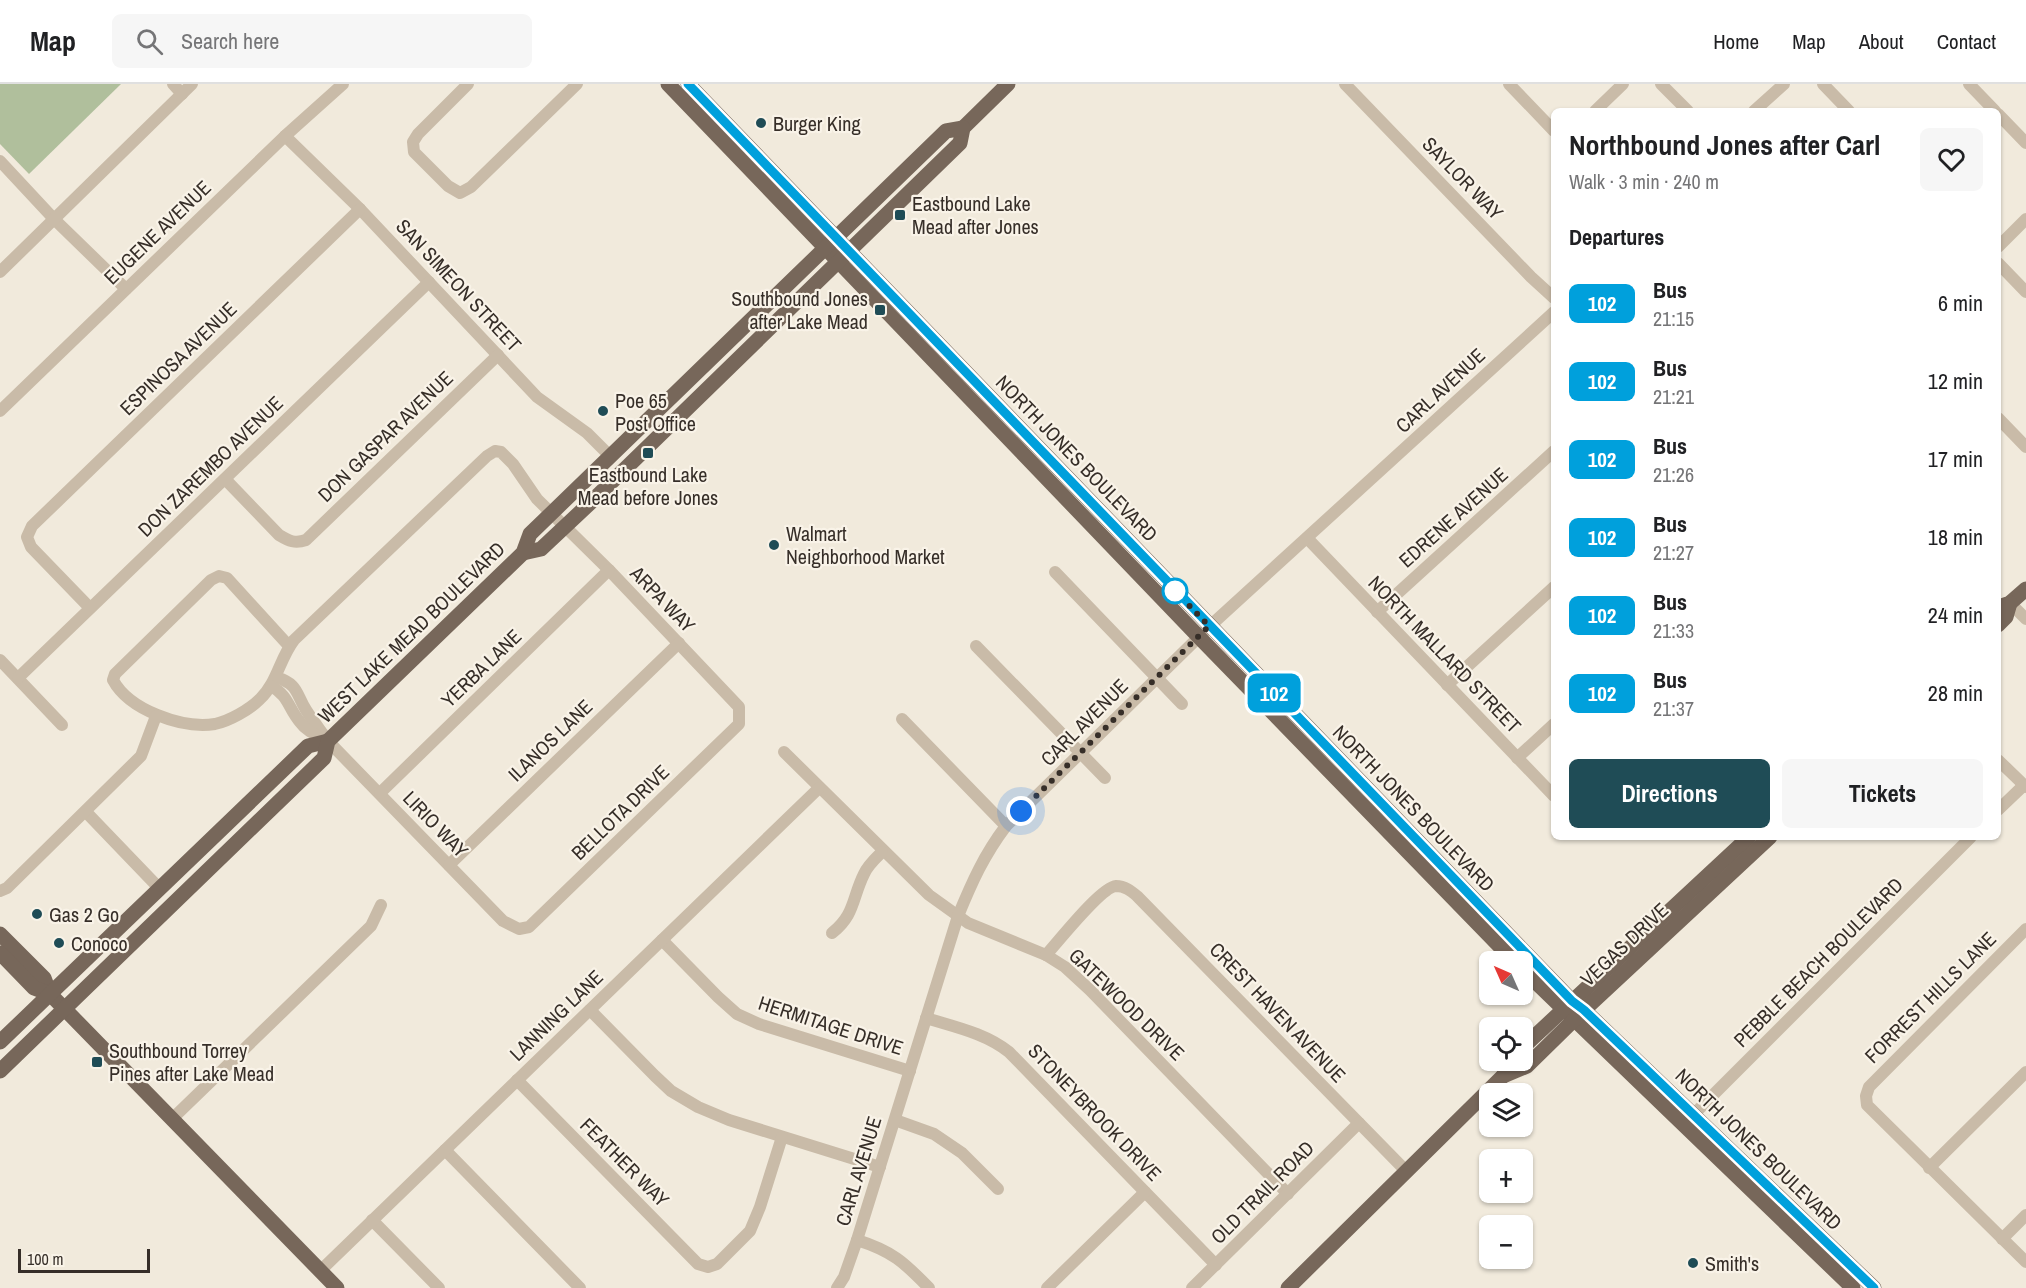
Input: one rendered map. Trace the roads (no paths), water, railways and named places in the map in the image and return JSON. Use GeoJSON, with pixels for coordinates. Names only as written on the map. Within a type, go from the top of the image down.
{"type":"FeatureCollection","features":[{"type":"Feature","properties":{"kind":"main road","name":"NORTH JONES BOULEVARD"},"geometry":{"type":"LineString","coordinates":[[668,84],[1028,437],[1204,631]]}},
{"type":"Feature","properties":{"kind":"main road","name":"NORTH JONES BOULEVARD"},"geometry":{"type":"LineString","coordinates":[[688,84],[830,243]]}},
{"type":"Feature","properties":{"kind":"main road","name":"WEST LAKE MEAD BOULEVARD"},"geometry":{"type":"LineString","coordinates":[[523,553],[541,549],[590,503],[960,143],[963,128],[1008,84]]}},
{"type":"Feature","properties":{"kind":"main road","name":"WEST LAKE MEAD BOULEVARD"},"geometry":{"type":"LineString","coordinates":[[0,1042],[308,746],[328,741],[523,553],[530,534],[609,455],[946,131],[963,128]]}},
{"type":"Feature","properties":{"kind":"main road","name":"NORTH JONES BOULEVARD"},"geometry":{"type":"LineString","coordinates":[[843,256],[1009,439],[1204,631],[1573,1010],[1658,1101],[1874,1288]]}},
{"type":"Feature","properties":{"kind":"main road"},"geometry":{"type":"LineString","coordinates":[[686,408],[689,392],[716,362],[724,346]]}},
{"type":"Feature","properties":{"kind":"main road"},"geometry":{"type":"LineString","coordinates":[[649,444],[661,421],[672,408],[673,394]]}},
{"type":"Feature","properties":{"kind":"main road"},"geometry":{"type":"LineString","coordinates":[[976,404],[987,409],[1016,436],[1028,437]]}},
{"type":"Feature","properties":{"kind":"main road"},"geometry":{"type":"LineString","coordinates":[[1009,439],[1028,447],[1051,470],[1065,476]]}},
{"type":"Feature","properties":{"kind":"main road"},"geometry":{"type":"LineString","coordinates":[[590,503],[594,487],[613,465],[609,455]]}},
{"type":"Feature","properties":{"kind":"main road"},"geometry":{"type":"LineString","coordinates":[[2001,622],[2006,617],[2004,605],[2026,589]]}},
{"type":"Feature","properties":{"kind":"main road","name":"WEST LAKE MEAD BOULEVARD"},"geometry":{"type":"LineString","coordinates":[[0,1071],[324,758],[328,741]]}},
{"type":"Feature","properties":{"kind":"main road","name":"NORTH JONES BOULEVARD"},"geometry":{"type":"LineString","coordinates":[[1385,818],[1505,951]]}},
{"type":"Feature","properties":{"kind":"main road"},"geometry":{"type":"LineString","coordinates":[[223,828],[236,842]]}},
{"type":"Feature","properties":{"kind":"main road","name":"VEGAS DRIVE"},"geometry":{"type":"LineString","coordinates":[[1503,1076],[1527,1066],[1573,1010],[1746,840]]}},
{"type":"Feature","properties":{"kind":"main road","name":"VEGAS DRIVE"},"geometry":{"type":"LineString","coordinates":[[1533,1040],[1573,1010],[1767,840]]}},
{"type":"Feature","properties":{"kind":"main road"},"geometry":{"type":"LineString","coordinates":[[0,934],[44,978],[50,994],[337,1288]]}},
{"type":"Feature","properties":{"kind":"main road"},"geometry":{"type":"LineString","coordinates":[[0,953],[34,988],[50,994]]}},
{"type":"Feature","properties":{"kind":"main road","name":"NORTH JONES BOULEVARD"},"geometry":{"type":"LineString","coordinates":[[1533,978],[1693,1115],[1853,1288]]}},
{"type":"Feature","properties":{"kind":"main road","name":"VEGAS DRIVE"},"geometry":{"type":"LineString","coordinates":[[1288,1288],[1407,1172],[1506,1071]]}},
{"type":"Feature","properties":{"kind":"main road"},"geometry":{"type":"LineString","coordinates":[[1658,1101],[1693,1115]]}},
{"type":"Feature","properties":{"kind":"street"},"geometry":{"type":"LineString","coordinates":[[172,84],[182,94]]}},
{"type":"Feature","properties":{"kind":"street"},"geometry":{"type":"LineString","coordinates":[[0,272],[192,84]]}},
{"type":"Feature","properties":{"kind":"street","name":"EUGENE AVENUE"},"geometry":{"type":"LineString","coordinates":[[0,411],[285,136],[343,84]]}},
{"type":"Feature","properties":{"kind":"street"},"geometry":{"type":"LineString","coordinates":[[468,84],[418,134],[413,142],[414,152],[448,186],[460,193],[471,187],[577,84]]}},
{"type":"Feature","properties":{"kind":"street","name":"SAYLOR WAY"},"geometry":{"type":"LineString","coordinates":[[1345,84],[1551,295]]}},
{"type":"Feature","properties":{"kind":"street"},"geometry":{"type":"LineString","coordinates":[[1509,84],[1551,128]]}},
{"type":"Feature","properties":{"kind":"street"},"geometry":{"type":"LineString","coordinates":[[1598,108],[1623,84]]}},
{"type":"Feature","properties":{"kind":"street"},"geometry":{"type":"LineString","coordinates":[[1661,84],[1685,108]]}},
{"type":"Feature","properties":{"kind":"street"},"geometry":{"type":"LineString","coordinates":[[1757,108],[1784,84]]}},
{"type":"Feature","properties":{"kind":"street"},"geometry":{"type":"LineString","coordinates":[[1822,84],[1846,108]]}},
{"type":"Feature","properties":{"kind":"street"},"geometry":{"type":"LineString","coordinates":[[1969,84],[1993,108]]}},
{"type":"Feature","properties":{"kind":"street"},"geometry":{"type":"LineString","coordinates":[[2001,116],[2026,143]]}},
{"type":"Feature","properties":{"kind":"street","name":"SAN SIMEON STREET"},"geometry":{"type":"LineString","coordinates":[[285,136],[360,209],[537,397],[587,432],[609,455]]}},
{"type":"Feature","properties":{"kind":"street"},"geometry":{"type":"LineString","coordinates":[[0,161],[54,219],[126,289]]}},
{"type":"Feature","properties":{"kind":"street","name":"ESPINOSA AVENUE"},"geometry":{"type":"LineString","coordinates":[[90,608],[31,547],[27,537],[32,526],[360,209]]}},
{"type":"Feature","properties":{"kind":"street"},"geometry":{"type":"LineString","coordinates":[[2001,244],[2026,219]]}},
{"type":"Feature","properties":{"kind":"street"},"geometry":{"type":"LineString","coordinates":[[2001,266],[2026,292]]}},
{"type":"Feature","properties":{"kind":"street","name":"DON ZAREMBO AVENUE"},"geometry":{"type":"LineString","coordinates":[[18,678],[429,282]]}},
{"type":"Feature","properties":{"kind":"street","name":"CARL AVENUE"},"geometry":{"type":"LineString","coordinates":[[837,1288],[844,1277],[857,1240],[958,916],[975,874],[988,850],[1006,826],[1204,631],[1551,315]]}},
{"type":"Feature","properties":{"kind":"street","name":"DON GASPAR AVENUE"},"geometry":{"type":"LineString","coordinates":[[225,479],[279,535],[298,543],[306,540],[498,355]]}},
{"type":"Feature","properties":{"kind":"street"},"geometry":{"type":"LineString","coordinates":[[2001,421],[2026,447]]}},
{"type":"Feature","properties":{"kind":"street","name":"ARPA WAY"},"geometry":{"type":"LineString","coordinates":[[290,646],[495,451],[501,452],[513,464],[537,499],[609,570],[739,707],[740,716]]}},
{"type":"Feature","properties":{"kind":"street","name":"EDRENE AVENUE"},"geometry":{"type":"LineString","coordinates":[[1377,612],[1551,454]]}},
{"type":"Feature","properties":{"kind":"street","name":"NORTH MALLARD STREET"},"geometry":{"type":"LineString","coordinates":[[1307,538],[1551,793]]}},
{"type":"Feature","properties":{"kind":"street","name":"YERBA LANE"},"geometry":{"type":"LineString","coordinates":[[380,793],[609,570]]}},
{"type":"Feature","properties":{"kind":"street"},"geometry":{"type":"LineString","coordinates":[[1055,572],[1182,704]]}},
{"type":"Feature","properties":{"kind":"street"},"geometry":{"type":"LineString","coordinates":[[219,576],[227,578],[290,646],[285,652],[273,681],[261,699],[250,707],[215,724],[193,724],[156,716],[141,708],[116,686],[113,680],[115,674],[212,580],[219,576]]}},
{"type":"Feature","properties":{"kind":"street"},"geometry":{"type":"LineString","coordinates":[[1447,684],[1551,590]]}},
{"type":"Feature","properties":{"kind":"street"},"geometry":{"type":"LineString","coordinates":[[2004,605],[2026,618]]}},
{"type":"Feature","properties":{"kind":"street","name":"ILANOS LANE"},"geometry":{"type":"LineString","coordinates":[[449,865],[679,643]]}},
{"type":"Feature","properties":{"kind":"street"},"geometry":{"type":"LineString","coordinates":[[976,646],[1105,778]]}},
{"type":"Feature","properties":{"kind":"street"},"geometry":{"type":"LineString","coordinates":[[0,660],[62,725]]}},
{"type":"Feature","properties":{"kind":"street","name":"LIRIO WAY"},"geometry":{"type":"LineString","coordinates":[[273,681],[290,682],[296,688],[306,709],[328,741],[503,921],[519,929]]}},
{"type":"Feature","properties":{"kind":"street"},"geometry":{"type":"LineString","coordinates":[[0,891],[7,888],[141,756],[156,716]]}},
{"type":"Feature","properties":{"kind":"street","name":"BELLOTA DRIVE"},"geometry":{"type":"LineString","coordinates":[[519,929],[529,927],[739,724],[740,716]]}},
{"type":"Feature","properties":{"kind":"street"},"geometry":{"type":"LineString","coordinates":[[902,719],[1006,826]]}},
{"type":"Feature","properties":{"kind":"street"},"geometry":{"type":"LineString","coordinates":[[1517,758],[1551,727]]}},
{"type":"Feature","properties":{"kind":"street","name":"GATEWOOD DRIVE"},"geometry":{"type":"LineString","coordinates":[[784,752],[882,852],[929,895],[968,923],[1046,955],[1065,967],[1287,1194]]}},
{"type":"Feature","properties":{"kind":"street"},"geometry":{"type":"LineString","coordinates":[[2001,763],[2025,786],[2001,807]]}},
{"type":"Feature","properties":{"kind":"street","name":"LANNING LANE"},"geometry":{"type":"LineString","coordinates":[[320,1271],[819,788]]}},
{"type":"Feature","properties":{"kind":"street"},"geometry":{"type":"LineString","coordinates":[[86,812],[159,888]]}},
{"type":"Feature","properties":{"kind":"street","name":"PEBBLE BEACH BOULEVARD"},"geometry":{"type":"LineString","coordinates":[[1693,1115],[1968,840]]}},
{"type":"Feature","properties":{"kind":"street"},"geometry":{"type":"LineString","coordinates":[[832,933],[843,925],[854,904],[864,874],[882,852]]}},
{"type":"Feature","properties":{"kind":"street","name":"CREST HAVEN AVENUE"},"geometry":{"type":"LineString","coordinates":[[1046,955],[1099,896],[1111,887],[1126,888],[1137,896],[1407,1172]]}},
{"type":"Feature","properties":{"kind":"street"},"geometry":{"type":"LineString","coordinates":[[172,1119],[371,926],[381,905]]}},
{"type":"Feature","properties":{"kind":"street","name":"FORREST HILLS LANE"},"geometry":{"type":"LineString","coordinates":[[1929,1168],[1867,1105],[1866,1095],[1869,1087],[2026,929]]}},
{"type":"Feature","properties":{"kind":"street","name":"HERMITAGE DRIVE"},"geometry":{"type":"LineString","coordinates":[[662,940],[737,1014],[759,1024],[910,1071]]}},
{"type":"Feature","properties":{"kind":"street"},"geometry":{"type":"LineString","coordinates":[[590,1010],[671,1091],[708,1112],[880,1167]]}},
{"type":"Feature","properties":{"kind":"street","name":"STONEYBROOK DRIVE"},"geometry":{"type":"LineString","coordinates":[[926,1018],[980,1034],[1009,1052],[1215,1265]]}},
{"type":"Feature","properties":{"kind":"street"},"geometry":{"type":"LineString","coordinates":[[2026,1072],[1929,1168],[2026,1262]]}},
{"type":"Feature","properties":{"kind":"street","name":"FEATHER WAY"},"geometry":{"type":"LineString","coordinates":[[517,1080],[698,1264],[708,1267],[717,1264],[750,1231],[782,1137]]}},
{"type":"Feature","properties":{"kind":"street"},"geometry":{"type":"LineString","coordinates":[[895,1119],[934,1134],[962,1152],[998,1189]]}},
{"type":"Feature","properties":{"kind":"street","name":"OLD TRAIL ROAD"},"geometry":{"type":"LineString","coordinates":[[1192,1288],[1359,1123]]}},
{"type":"Feature","properties":{"kind":"street"},"geometry":{"type":"LineString","coordinates":[[445,1150],[580,1288]]}},
{"type":"Feature","properties":{"kind":"street"},"geometry":{"type":"LineString","coordinates":[[1047,1288],[1145,1192]]}},
{"type":"Feature","properties":{"kind":"street"},"geometry":{"type":"LineString","coordinates":[[2002,1239],[2026,1215]]}},
{"type":"Feature","properties":{"kind":"street"},"geometry":{"type":"LineString","coordinates":[[372,1220],[439,1288]]}},
{"type":"Feature","properties":{"kind":"street"},"geometry":{"type":"LineString","coordinates":[[857,1240],[895,1256],[929,1288]]}},
{"type":"Feature","properties":{"kind":"place","name":"Burger King"},"geometry":{"type":"Point","coordinates":[761,123]}},
{"type":"Feature","properties":{"kind":"place","name":"Eastbound Lake Mead after Jones"},"geometry":{"type":"Point","coordinates":[900,215]}},
{"type":"Feature","properties":{"kind":"place","name":"Southbound Jones after Lake Mead"},"geometry":{"type":"Point","coordinates":[880,310]}},
{"type":"Feature","properties":{"kind":"place","name":"Poe 65 Post Office"},"geometry":{"type":"Point","coordinates":[603,411]}},
{"type":"Feature","properties":{"kind":"place","name":"Eastbound Lake Mead before Jones"},"geometry":{"type":"Point","coordinates":[648,453]}},
{"type":"Feature","properties":{"kind":"place","name":"Walmart Neighborhood Market"},"geometry":{"type":"Point","coordinates":[774,545]}},
{"type":"Feature","properties":{"kind":"place","name":"Gas 2 Go"},"geometry":{"type":"Point","coordinates":[37,914]}},
{"type":"Feature","properties":{"kind":"place","name":"Conoco"},"geometry":{"type":"Point","coordinates":[59,943]}},
{"type":"Feature","properties":{"kind":"place","name":"Southbound Torrey Pines after Lake Mead"},"geometry":{"type":"Point","coordinates":[97,1062]}},
{"type":"Feature","properties":{"kind":"place","name":"Smith's"},"geometry":{"type":"Point","coordinates":[1693,1263]}}]}
